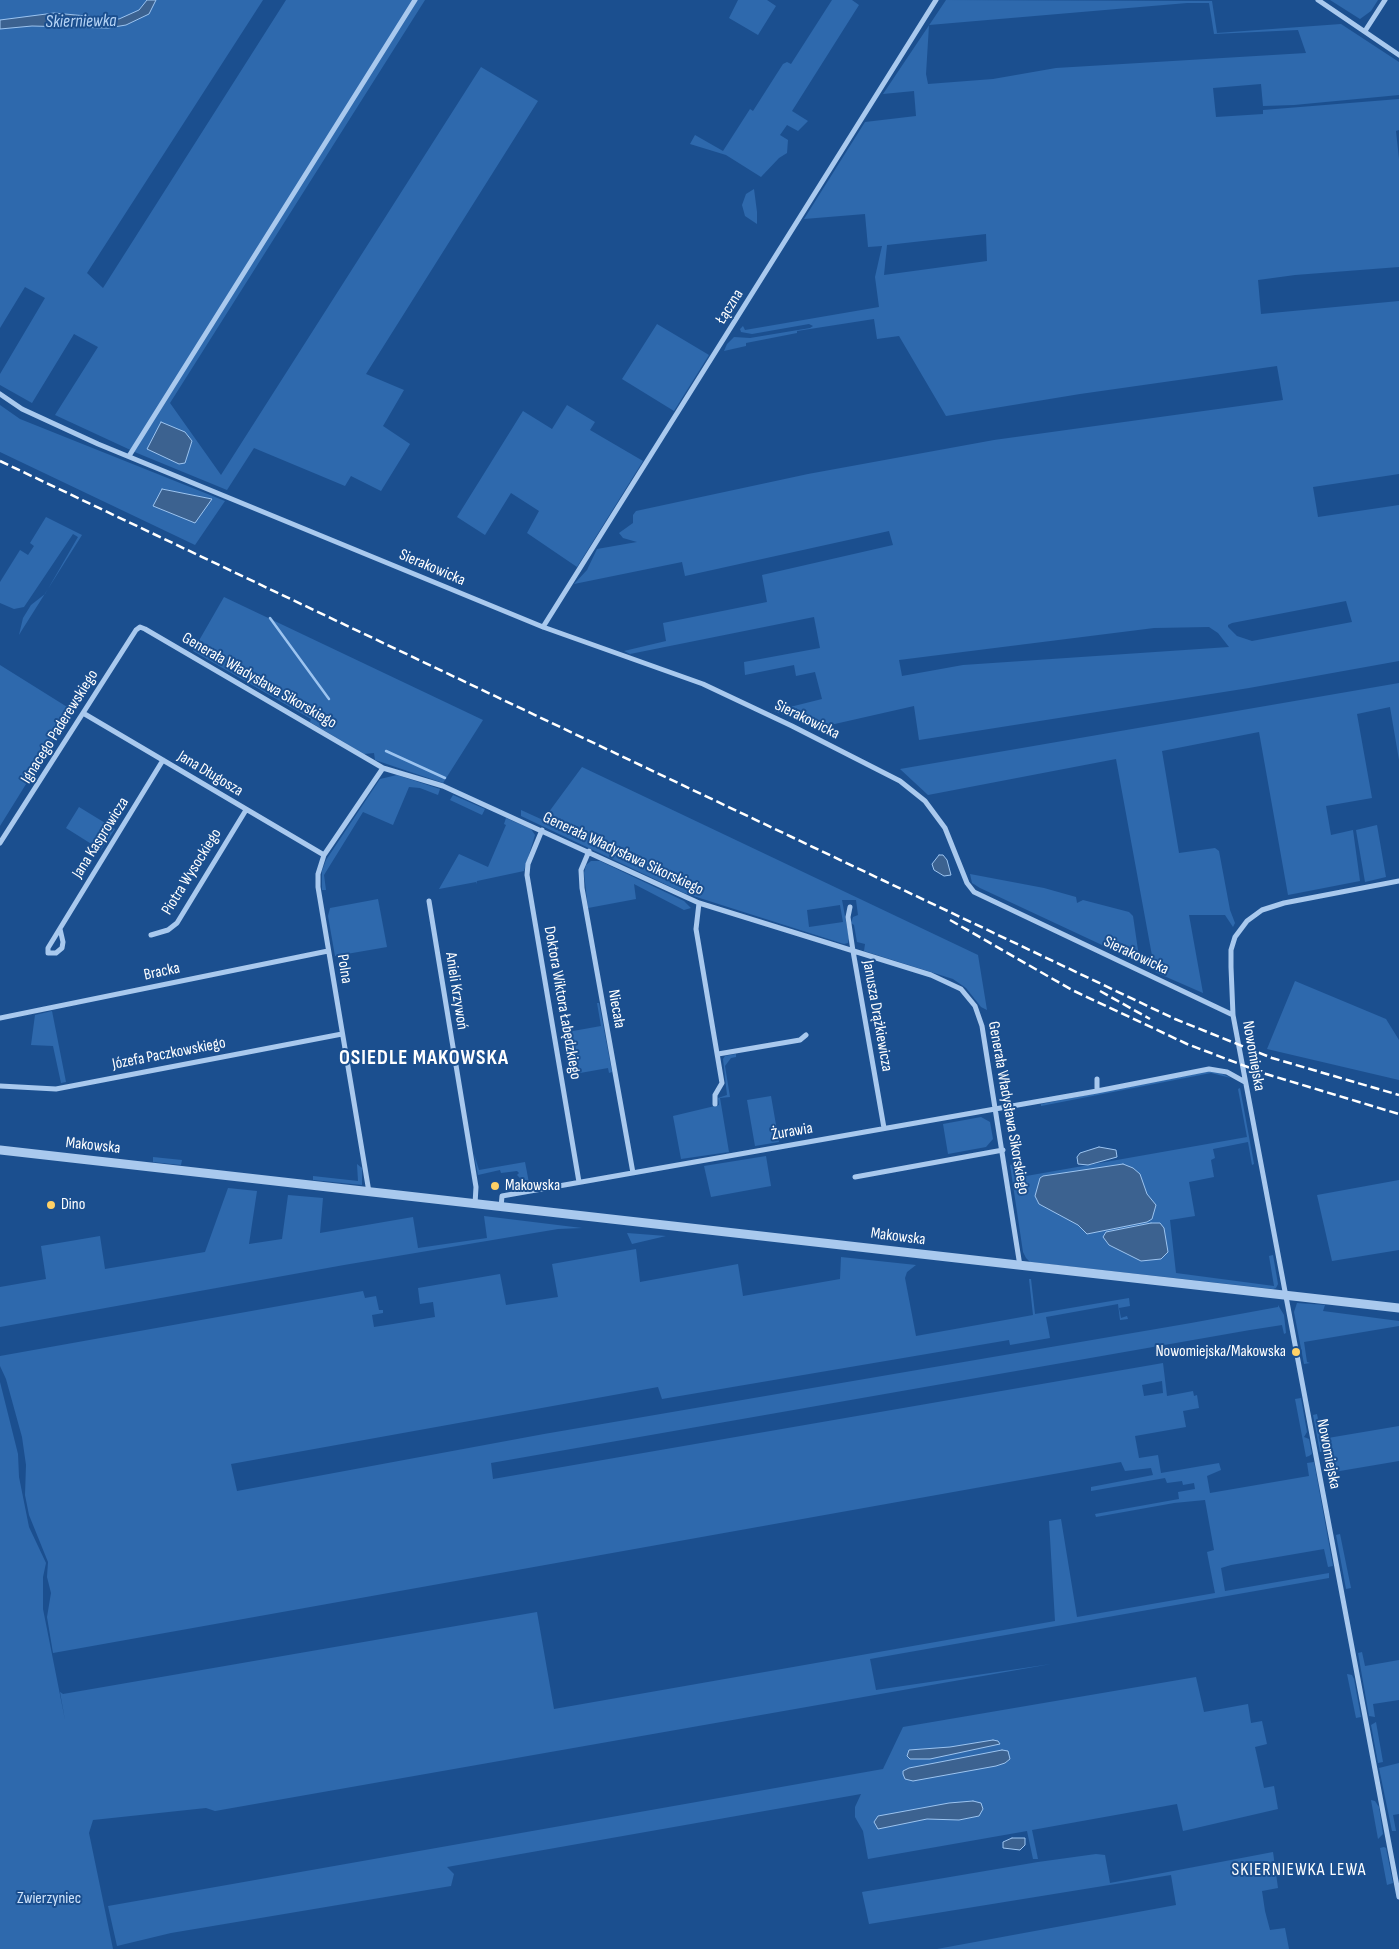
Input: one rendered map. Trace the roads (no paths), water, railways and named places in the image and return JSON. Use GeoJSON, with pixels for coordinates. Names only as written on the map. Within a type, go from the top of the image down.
{"type":"FeatureCollection","features":[{"type":"Feature","properties":{"kind":"street"},"geometry":{"type":"LineString","coordinates":[[129,456],[414,0]]}},
{"type":"Feature","properties":{"kind":"street","name":"Łączna"},"geometry":{"type":"LineString","coordinates":[[543,627],[936,0]]}},
{"type":"Feature","properties":{"kind":"street"},"geometry":{"type":"LineString","coordinates":[[1318,0],[1399,55]]}},
{"type":"Feature","properties":{"kind":"street"},"geometry":{"type":"LineString","coordinates":[[1365,31],[1385,0]]}},
{"type":"Feature","properties":{"kind":"street","name":"Sierakowicka"},"geometry":{"type":"LineString","coordinates":[[0,394],[22,409],[70,432],[543,627],[703,684],[792,726],[900,781],[925,801],[945,828],[968,883],[974,892],[1233,1016]]}},
{"type":"Feature","properties":{"kind":"street","name":"Ignacego Paderewskiego"},"geometry":{"type":"LineString","coordinates":[[0,843],[136,630],[142,628]]}},
{"type":"Feature","properties":{"kind":"street","name":"Generała Władysława Sikorskiego"},"geometry":{"type":"LineString","coordinates":[[142,628],[383,768],[443,786],[589,851],[663,888],[699,903],[948,981],[966,994],[976,1006],[982,1026],[1020,1266]]}},
{"type":"Feature","properties":{"kind":"street","name":"Jana Długosza"},"geometry":{"type":"LineString","coordinates":[[83,713],[324,856]]}},
{"type":"Feature","properties":{"kind":"street","name":"Jana Kasprowicza"},"geometry":{"type":"LineString","coordinates":[[60,929],[63,942],[62,948],[56,953],[48,953],[48,948],[163,760]]}},
{"type":"Feature","properties":{"kind":"street","name":"Polna"},"geometry":{"type":"LineString","coordinates":[[369,1192],[328,951],[318,887],[318,868],[324,856],[383,768]]}},
{"type":"Feature","properties":{"kind":"street","name":"Piotra Wysockiego"},"geometry":{"type":"LineString","coordinates":[[150,935],[168,930],[177,923],[246,810]]}},
{"type":"Feature","properties":{"kind":"street","name":"Doktora Wiktora Łabędzkiego"},"geometry":{"type":"LineString","coordinates":[[542,830],[528,864],[527,876],[580,1182]]}},
{"type":"Feature","properties":{"kind":"street","name":"Niecała"},"geometry":{"type":"LineString","coordinates":[[589,851],[581,870],[582,888],[633,1173]]}},
{"type":"Feature","properties":{"kind":"street"},"geometry":{"type":"LineString","coordinates":[[1233,1016],[1231,950],[1235,937],[1250,919],[1262,910],[1274,905],[1399,881]]}},
{"type":"Feature","properties":{"kind":"street","name":"Anieli Krzywoń"},"geometry":{"type":"LineString","coordinates":[[429,901],[476,1187],[475,1204]]}},
{"type":"Feature","properties":{"kind":"street"},"geometry":{"type":"LineString","coordinates":[[699,903],[696,929],[722,1085],[715,1095],[714,1104]]}},
{"type":"Feature","properties":{"kind":"street","name":"Janusza Drążkiewicza"},"geometry":{"type":"LineString","coordinates":[[850,907],[848,917],[853,951],[884,1128]]}},
{"type":"Feature","properties":{"kind":"street","name":"Bracka"},"geometry":{"type":"LineString","coordinates":[[0,1018],[328,951]]}},
{"type":"Feature","properties":{"kind":"street","name":"Nowomiejska"},"geometry":{"type":"LineString","coordinates":[[1233,1016],[1399,1897]]}},
{"type":"Feature","properties":{"kind":"street","name":"Józefa Paczkowskiego"},"geometry":{"type":"LineString","coordinates":[[0,1086],[56,1090],[276,1045],[342,1034]]}},
{"type":"Feature","properties":{"kind":"street"},"geometry":{"type":"LineString","coordinates":[[718,1054],[800,1040],[806,1035]]}},
{"type":"Feature","properties":{"kind":"street","name":"Żurawia"},"geometry":{"type":"LineString","coordinates":[[501,1207],[502,1196],[1213,1069],[1226,1072],[1245,1082]]}},
{"type":"Feature","properties":{"kind":"street"},"geometry":{"type":"LineString","coordinates":[[1097,1079],[1097,1091]]}},
{"type":"Feature","properties":{"kind":"street","name":"Makowska"},"geometry":{"type":"LineString","coordinates":[[0,1150],[1399,1308]]}},
{"type":"Feature","properties":{"kind":"street"},"geometry":{"type":"LineString","coordinates":[[855,1177],[1003,1150]]}},
{"type":"Feature","properties":{"kind":"water","name":"Skierniewka"},"geometry":{"type":"Polygon","coordinates":[[[147,0],[156,0],[149,14],[126,25],[108,28],[32,26],[0,29],[0,20],[54,13],[119,19],[139,10],[147,0]]]}},
{"type":"Feature","properties":{"kind":"water"},"geometry":{"type":"Polygon","coordinates":[[[161,422],[185,432],[192,441],[185,463],[179,464],[147,449],[161,422]]]}},
{"type":"Feature","properties":{"kind":"water"},"geometry":{"type":"Polygon","coordinates":[[[162,489],[212,499],[195,523],[153,506],[162,489]]]}},
{"type":"Feature","properties":{"kind":"water"},"geometry":{"type":"Polygon","coordinates":[[[939,855],[943,855],[947,860],[951,875],[944,876],[934,870],[932,864],[939,855]]]}},
{"type":"Feature","properties":{"kind":"water"},"geometry":{"type":"Polygon","coordinates":[[[1099,1147],[1116,1150],[1117,1157],[1088,1165],[1078,1164],[1077,1157],[1080,1153],[1099,1147]]]}},
{"type":"Feature","properties":{"kind":"water"},"geometry":{"type":"Polygon","coordinates":[[[1123,1164],[1133,1168],[1140,1174],[1147,1194],[1156,1205],[1152,1219],[1147,1222],[1087,1234],[1078,1225],[1039,1204],[1035,1196],[1040,1178],[1043,1176],[1123,1164]]]}},
{"type":"Feature","properties":{"kind":"water"},"geometry":{"type":"Polygon","coordinates":[[[1160,1223],[1164,1228],[1168,1252],[1161,1259],[1141,1261],[1109,1245],[1103,1237],[1106,1232],[1160,1223]]]}},
{"type":"Feature","properties":{"kind":"water"},"geometry":{"type":"Polygon","coordinates":[[[993,1740],[998,1741],[1000,1744],[930,1759],[910,1759],[907,1756],[909,1750],[950,1747],[993,1740]]]}},
{"type":"Feature","properties":{"kind":"water"},"geometry":{"type":"Polygon","coordinates":[[[1002,1750],[1008,1751],[1010,1759],[996,1766],[913,1781],[905,1779],[903,1774],[903,1771],[909,1768],[1002,1750]]]}},
{"type":"Feature","properties":{"kind":"water"},"geometry":{"type":"Polygon","coordinates":[[[973,1801],[981,1803],[983,1809],[979,1816],[959,1820],[927,1819],[878,1829],[874,1822],[878,1816],[949,1803],[973,1801]]]}},
{"type":"Feature","properties":{"kind":"water"},"geometry":{"type":"Polygon","coordinates":[[[1012,1838],[1025,1838],[1025,1845],[1020,1850],[1003,1848],[1003,1842],[1012,1838]]]}},
{"type":"Feature","properties":{"kind":"waterway"},"geometry":{"type":"LineString","coordinates":[[270,618],[329,699]]}},
{"type":"Feature","properties":{"kind":"waterway"},"geometry":{"type":"LineString","coordinates":[[386,751],[445,778]]}},
{"type":"Feature","properties":{"kind":"railway"},"geometry":{"type":"LineString","coordinates":[[0,461],[1175,1019],[1272,1058],[1399,1095]]}},
{"type":"Feature","properties":{"kind":"railway"},"geometry":{"type":"LineString","coordinates":[[950,920],[1072,990],[1187,1044],[1266,1074],[1399,1114]]}},
{"type":"Feature","properties":{"kind":"railway"},"geometry":{"type":"LineString","coordinates":[[1100,991],[1150,1019]]}},
{"type":"Feature","properties":{"kind":"place","name":"Makowska"},"geometry":{"type":"Point","coordinates":[495,1186]}},
{"type":"Feature","properties":{"kind":"place","name":"Dino"},"geometry":{"type":"Point","coordinates":[51,1205]}},
{"type":"Feature","properties":{"kind":"place","name":"Nowomiejska/Makowska"},"geometry":{"type":"Point","coordinates":[1296,1352]}},
{"type":"Feature","properties":{"kind":"district","name":"OSIEDLE MAKOWSKA"},"geometry":{"type":"Point","coordinates":[424,1059]}},
{"type":"Feature","properties":{"kind":"district","name":"SKIERNIEWKA LEWA"},"geometry":{"type":"Point","coordinates":[1299,1870]}},
{"type":"Feature","properties":{"kind":"park label","name":"Zwierzyniec"},"geometry":{"type":"Point","coordinates":[49,1899]}}]}
